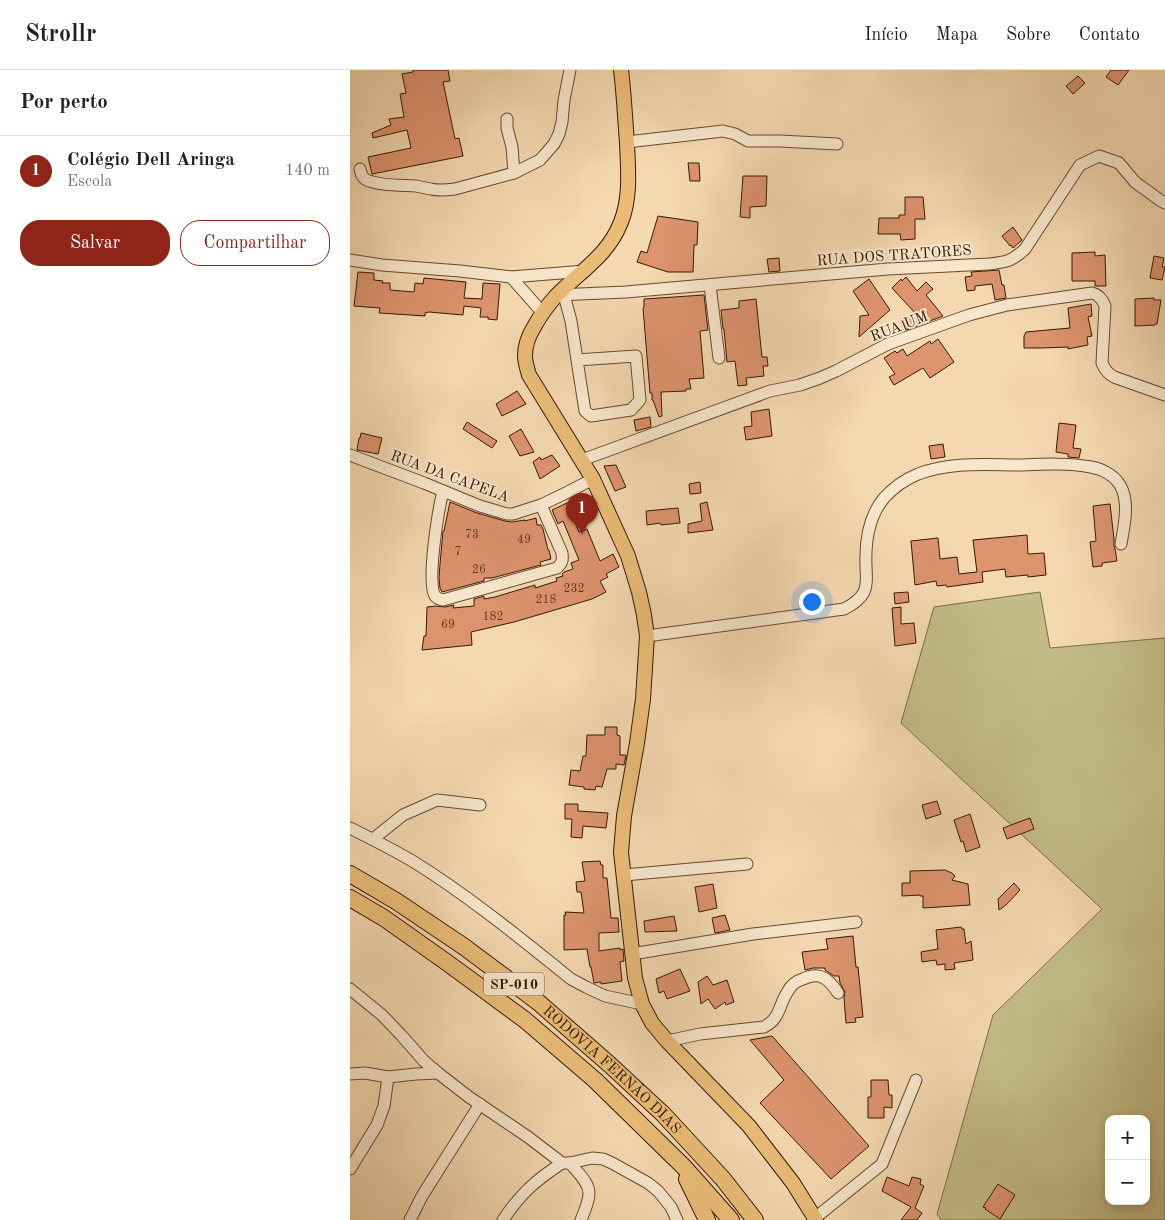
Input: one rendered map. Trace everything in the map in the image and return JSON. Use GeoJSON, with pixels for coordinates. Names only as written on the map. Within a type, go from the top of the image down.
{"type":"FeatureCollection","features":[{"type":"Feature","properties":{"kind":"highway","name":"RODOVIA FERNÃO DIAS"},"geometry":{"type":"LineString","coordinates":[[350,874],[396,901],[456,941],[538,1002],[663,1114],[723,1179],[755,1220]]}},
{"type":"Feature","properties":{"kind":"highway","name":"RODOVIA FERNÃO DIAS"},"geometry":{"type":"LineString","coordinates":[[350,898],[384,918],[450,964],[525,1020],[595,1080],[684,1167],[730,1220]]}},
{"type":"Feature","properties":{"kind":"highway"},"geometry":{"type":"LineString","coordinates":[[684,1167],[688,1182],[707,1220]]}},
{"type":"Feature","properties":{"kind":"main road"},"geometry":{"type":"LineString","coordinates":[[621,70],[629,179],[622,221],[604,252],[542,312],[529,336],[525,354],[526,365],[529,374],[593,478],[628,556],[639,592],[647,636],[643,699],[624,816],[621,852],[635,978],[642,1004],[652,1023],[667,1041],[749,1126],[793,1183],[816,1219]]}},
{"type":"Feature","properties":{"kind":"street"},"geometry":{"type":"LineString","coordinates":[[360,169],[360,172],[367,180],[375,183],[445,190],[514,173],[540,160],[554,144],[562,122],[570,70]]}},
{"type":"Feature","properties":{"kind":"street"},"geometry":{"type":"LineString","coordinates":[[507,118],[514,173]]}},
{"type":"Feature","properties":{"kind":"street"},"geometry":{"type":"LineString","coordinates":[[627,142],[723,131],[735,134],[748,141],[837,144]]}},
{"type":"Feature","properties":{"kind":"street","name":"RUA DOS TRATORES"},"geometry":{"type":"LineString","coordinates":[[561,295],[626,292],[888,269],[1006,262],[1015,258],[1025,249],[1080,165],[1099,156],[1119,163],[1135,182],[1165,203]]}},
{"type":"Feature","properties":{"kind":"street"},"geometry":{"type":"LineString","coordinates":[[350,260],[382,265],[460,270],[511,277],[585,271]]}},
{"type":"Feature","properties":{"kind":"street"},"geometry":{"type":"LineString","coordinates":[[511,277],[542,312]]}},
{"type":"Feature","properties":{"kind":"street"},"geometry":{"type":"LineString","coordinates":[[710,285],[719,358]]}},
{"type":"Feature","properties":{"kind":"street","name":"RUA UM"},"geometry":{"type":"LineString","coordinates":[[582,460],[770,391],[800,385],[820,378],[888,344],[970,315],[1007,305],[1092,294],[1098,295],[1103,300],[1105,306],[1102,363],[1104,369],[1114,378],[1165,395]]}},
{"type":"Feature","properties":{"kind":"street"},"geometry":{"type":"LineString","coordinates":[[561,295],[571,320],[577,360],[585,411],[591,416],[631,410],[640,400],[636,356],[577,360]]}},
{"type":"Feature","properties":{"kind":"street","name":"RUA DA CAPELA"},"geometry":{"type":"LineString","coordinates":[[350,455],[480,506],[507,514],[542,505],[593,478]]}},
{"type":"Feature","properties":{"kind":"street"},"geometry":{"type":"LineString","coordinates":[[647,636],[844,609],[853,604],[864,591],[867,580],[866,549],[868,535],[875,513],[885,497],[907,479],[920,473],[956,465],[1070,464],[1093,467],[1105,471],[1120,485],[1124,498],[1126,515],[1121,544]]}},
{"type":"Feature","properties":{"kind":"street"},"geometry":{"type":"LineString","coordinates":[[442,491],[433,550],[432,586],[435,596],[443,600],[557,568],[562,563],[562,553],[542,505]]}},
{"type":"Feature","properties":{"kind":"street"},"geometry":{"type":"LineString","coordinates":[[373,839],[403,815],[437,800],[480,805]]}},
{"type":"Feature","properties":{"kind":"street"},"geometry":{"type":"LineString","coordinates":[[350,828],[415,863],[486,911],[571,978],[605,996],[642,1004]]}},
{"type":"Feature","properties":{"kind":"street"},"geometry":{"type":"LineString","coordinates":[[624,875],[747,864]]}},
{"type":"Feature","properties":{"kind":"street"},"geometry":{"type":"LineString","coordinates":[[632,954],[753,934],[856,922]]}},
{"type":"Feature","properties":{"kind":"street"},"geometry":{"type":"LineString","coordinates":[[667,1041],[700,1034],[764,1027],[772,1023],[777,1016],[787,992],[796,982],[808,976],[816,975],[825,978],[833,984],[838,994]]}},
{"type":"Feature","properties":{"kind":"street"},"geometry":{"type":"LineString","coordinates":[[350,990],[382,1016],[424,1061],[438,1073],[469,1097],[566,1163],[583,1179],[589,1194],[581,1220]]}},
{"type":"Feature","properties":{"kind":"street"},"geometry":{"type":"LineString","coordinates":[[350,1074],[365,1073],[388,1076],[438,1073]]}},
{"type":"Feature","properties":{"kind":"street"},"geometry":{"type":"LineString","coordinates":[[350,1169],[377,1125],[384,1106],[388,1076]]}},
{"type":"Feature","properties":{"kind":"street"},"geometry":{"type":"LineString","coordinates":[[816,1219],[882,1164],[916,1080]]}},
{"type":"Feature","properties":{"kind":"street"},"geometry":{"type":"LineString","coordinates":[[410,1220],[422,1196],[480,1104]]}},
{"type":"Feature","properties":{"kind":"street"},"geometry":{"type":"LineString","coordinates":[[503,1220],[529,1187],[566,1163],[592,1158],[603,1159],[648,1183],[658,1191],[671,1207],[677,1220]]}},
{"type":"Feature","properties":{"kind":"shaded area"},"geometry":{"type":"Polygon","coordinates":[[[1040,592],[1050,648],[1165,638],[1165,1220],[941,1220],[937,1214],[993,1015],[1102,909],[901,723],[934,607],[1040,592]]]}},
{"type":"Feature","properties":{"kind":"building"},"geometry":{"type":"Polygon","coordinates":[[[413,70],[448,70],[450,81],[443,82],[455,139],[459,138],[463,156],[372,174],[368,157],[411,148],[407,130],[373,138],[372,133],[391,125],[389,119],[404,117],[400,94],[406,93],[402,74],[413,72],[413,70]]]}},
{"type":"Feature","properties":{"kind":"building"},"geometry":{"type":"Polygon","coordinates":[[[1111,70],[1129,70],[1118,85],[1106,77],[1111,70]]]}},
{"type":"Feature","properties":{"kind":"building"},"geometry":{"type":"Polygon","coordinates":[[[1078,76],[1085,83],[1073,94],[1066,86],[1078,76]]]}},
{"type":"Feature","properties":{"kind":"building"},"geometry":{"type":"Polygon","coordinates":[[[688,163],[699,163],[700,181],[690,181],[688,163]]]}},
{"type":"Feature","properties":{"kind":"building"},"geometry":{"type":"Polygon","coordinates":[[[743,176],[767,176],[766,206],[750,207],[750,218],[740,217],[743,176]]]}},
{"type":"Feature","properties":{"kind":"building"},"geometry":{"type":"Polygon","coordinates":[[[905,197],[923,197],[925,219],[915,219],[915,239],[901,240],[900,234],[878,234],[879,218],[899,218],[899,215],[905,215],[905,197]]]}},
{"type":"Feature","properties":{"kind":"building"},"geometry":{"type":"Polygon","coordinates":[[[658,216],[698,222],[697,245],[694,245],[693,272],[668,272],[637,262],[641,251],[647,253],[658,216]]]}},
{"type":"Feature","properties":{"kind":"building"},"geometry":{"type":"Polygon","coordinates":[[[1013,227],[1022,240],[1013,248],[1002,236],[1013,227]]]}},
{"type":"Feature","properties":{"kind":"building"},"geometry":{"type":"Polygon","coordinates":[[[1095,252],[1095,256],[1105,255],[1106,286],[1095,286],[1095,281],[1072,281],[1072,253],[1095,252]]]}},
{"type":"Feature","properties":{"kind":"building"},"geometry":{"type":"Polygon","coordinates":[[[1154,256],[1164,258],[1162,267],[1165,267],[1162,280],[1150,278],[1154,256]]]}},
{"type":"Feature","properties":{"kind":"building"},"geometry":{"type":"Polygon","coordinates":[[[779,258],[780,271],[769,272],[767,259],[779,258]]]}},
{"type":"Feature","properties":{"kind":"building"},"geometry":{"type":"Polygon","coordinates":[[[999,270],[1006,298],[995,300],[992,284],[975,286],[975,290],[967,291],[965,277],[972,276],[971,272],[999,270]]]}},
{"type":"Feature","properties":{"kind":"building"},"geometry":{"type":"Polygon","coordinates":[[[358,272],[374,273],[374,280],[390,283],[390,290],[414,292],[415,283],[423,284],[424,278],[466,282],[464,298],[482,299],[483,283],[500,284],[497,320],[480,317],[481,308],[464,306],[463,315],[429,312],[425,313],[425,316],[379,313],[380,308],[354,306],[358,272]]]}},
{"type":"Feature","properties":{"kind":"building"},"geometry":{"type":"Polygon","coordinates":[[[906,277],[917,291],[926,282],[933,289],[926,295],[943,316],[906,330],[902,320],[916,314],[892,288],[901,279],[902,281],[906,277]]]}},
{"type":"Feature","properties":{"kind":"building"},"geometry":{"type":"Polygon","coordinates":[[[869,279],[890,310],[859,337],[860,316],[869,315],[853,291],[869,279]]]}},
{"type":"Feature","properties":{"kind":"building"},"geometry":{"type":"Polygon","coordinates":[[[704,295],[708,330],[700,331],[704,378],[689,379],[691,389],[686,389],[686,391],[661,392],[662,416],[659,417],[652,400],[652,393],[650,393],[643,308],[644,299],[704,295]]]}},
{"type":"Feature","properties":{"kind":"building"},"geometry":{"type":"Polygon","coordinates":[[[1154,298],[1154,300],[1161,300],[1157,324],[1135,326],[1135,299],[1154,298]]]}},
{"type":"Feature","properties":{"kind":"building"},"geometry":{"type":"Polygon","coordinates":[[[756,299],[762,357],[767,357],[768,366],[763,366],[764,376],[746,378],[747,385],[738,386],[735,361],[727,362],[721,310],[739,308],[739,301],[756,299]]]}},
{"type":"Feature","properties":{"kind":"building"},"geometry":{"type":"Polygon","coordinates":[[[1091,304],[1092,316],[1088,317],[1092,336],[1087,337],[1088,345],[1068,349],[1068,347],[1024,348],[1026,332],[1070,328],[1068,308],[1091,304]]]}},
{"type":"Feature","properties":{"kind":"building"},"geometry":{"type":"Polygon","coordinates":[[[938,339],[954,362],[930,378],[923,368],[894,385],[889,377],[895,374],[884,358],[895,351],[897,353],[903,349],[907,356],[930,341],[931,344],[938,339]]]}},
{"type":"Feature","properties":{"kind":"building"},"geometry":{"type":"Polygon","coordinates":[[[517,391],[526,404],[502,416],[496,404],[517,391]]]}},
{"type":"Feature","properties":{"kind":"building"},"geometry":{"type":"Polygon","coordinates":[[[769,409],[772,436],[746,440],[744,427],[752,426],[751,412],[769,409]]]}},
{"type":"Feature","properties":{"kind":"building"},"geometry":{"type":"Polygon","coordinates":[[[650,417],[651,427],[636,431],[634,420],[650,417]]]}},
{"type":"Feature","properties":{"kind":"building"},"geometry":{"type":"Polygon","coordinates":[[[467,422],[497,441],[492,448],[463,429],[467,422]]]}},
{"type":"Feature","properties":{"kind":"building"},"geometry":{"type":"Polygon","coordinates":[[[1059,423],[1076,425],[1073,448],[1081,449],[1079,458],[1068,457],[1068,454],[1056,452],[1059,423]]]}},
{"type":"Feature","properties":{"kind":"building"},"geometry":{"type":"Polygon","coordinates":[[[521,429],[534,452],[520,456],[509,436],[521,429]]]}},
{"type":"Feature","properties":{"kind":"building"},"geometry":{"type":"Polygon","coordinates":[[[361,433],[382,438],[378,454],[357,450],[361,433]]]}},
{"type":"Feature","properties":{"kind":"building"},"geometry":{"type":"Polygon","coordinates":[[[943,444],[945,457],[931,459],[929,446],[943,444]]]}},
{"type":"Feature","properties":{"kind":"building"},"geometry":{"type":"Polygon","coordinates":[[[552,455],[560,466],[540,479],[533,462],[540,457],[541,460],[552,455]]]}},
{"type":"Feature","properties":{"kind":"building"},"geometry":{"type":"Polygon","coordinates":[[[616,465],[626,487],[615,491],[604,466],[616,465]]]}},
{"type":"Feature","properties":{"kind":"building"},"geometry":{"type":"Polygon","coordinates":[[[700,482],[701,493],[690,494],[689,484],[700,482]]]}},
{"type":"Feature","properties":{"kind":"building"},"geometry":{"type":"Polygon","coordinates":[[[450,502],[477,513],[505,521],[525,521],[536,518],[537,525],[541,525],[543,529],[551,559],[540,562],[541,565],[492,578],[484,578],[484,581],[442,592],[439,578],[440,564],[443,531],[450,502]]]}},
{"type":"Feature","properties":{"kind":"building"},"geometry":{"type":"Polygon","coordinates":[[[707,502],[713,530],[688,533],[688,524],[702,521],[700,504],[707,502]]]}},
{"type":"Feature","properties":{"kind":"building"},"geometry":{"type":"Polygon","coordinates":[[[567,503],[579,532],[587,529],[600,561],[613,554],[619,567],[606,574],[608,577],[600,581],[606,592],[592,599],[514,622],[471,632],[472,645],[422,650],[424,636],[426,636],[427,607],[454,605],[453,608],[474,606],[474,599],[484,596],[484,599],[495,597],[535,585],[535,588],[557,581],[556,578],[563,576],[564,572],[573,569],[571,563],[579,560],[563,521],[558,524],[552,510],[567,503]]]}},
{"type":"Feature","properties":{"kind":"building"},"geometry":{"type":"Polygon","coordinates":[[[1110,504],[1117,561],[1102,563],[1102,566],[1093,567],[1090,542],[1096,541],[1093,506],[1110,504]]]}},
{"type":"Feature","properties":{"kind":"building"},"geometry":{"type":"Polygon","coordinates":[[[678,508],[680,523],[647,525],[646,511],[678,508]]]}},
{"type":"Feature","properties":{"kind":"building"},"geometry":{"type":"Polygon","coordinates":[[[1027,535],[1028,554],[1044,553],[1046,575],[1006,577],[1005,569],[982,572],[983,582],[947,587],[946,585],[937,586],[936,581],[915,585],[911,541],[938,538],[940,559],[957,557],[959,574],[977,572],[973,540],[1027,535]]]}},
{"type":"Feature","properties":{"kind":"building"},"geometry":{"type":"Polygon","coordinates":[[[908,592],[909,602],[895,604],[894,593],[908,592]]]}},
{"type":"Feature","properties":{"kind":"building"},"geometry":{"type":"Polygon","coordinates":[[[901,607],[901,624],[914,623],[916,643],[895,646],[892,608],[901,607]]]}},
{"type":"Feature","properties":{"kind":"building"},"geometry":{"type":"Polygon","coordinates":[[[605,727],[617,727],[617,735],[620,736],[620,755],[626,755],[624,765],[616,764],[616,769],[607,769],[602,787],[596,786],[595,790],[569,785],[571,770],[580,771],[583,756],[586,756],[587,735],[605,735],[605,727]]]}},
{"type":"Feature","properties":{"kind":"building"},"geometry":{"type":"Polygon","coordinates":[[[937,801],[941,814],[926,819],[922,805],[937,801]]]}},
{"type":"Feature","properties":{"kind":"building"},"geometry":{"type":"Polygon","coordinates":[[[565,804],[578,804],[578,811],[608,813],[606,828],[583,826],[582,838],[571,837],[572,819],[565,819],[565,804]]]}},
{"type":"Feature","properties":{"kind":"building"},"geometry":{"type":"Polygon","coordinates":[[[970,814],[980,847],[966,852],[954,820],[970,814]]]}},
{"type":"Feature","properties":{"kind":"building"},"geometry":{"type":"Polygon","coordinates":[[[1030,818],[1034,829],[1007,839],[1003,828],[1030,818]]]}},
{"type":"Feature","properties":{"kind":"building"},"geometry":{"type":"Polygon","coordinates":[[[600,861],[601,865],[603,865],[603,878],[607,878],[611,918],[618,918],[619,932],[599,933],[599,951],[623,949],[624,961],[620,962],[622,981],[601,984],[601,982],[594,983],[587,949],[564,950],[565,912],[584,913],[581,892],[577,892],[576,882],[585,881],[582,862],[600,861]]]}},
{"type":"Feature","properties":{"kind":"building"},"geometry":{"type":"Polygon","coordinates":[[[945,870],[955,876],[952,880],[968,884],[970,905],[923,908],[923,896],[902,896],[902,883],[910,883],[910,871],[945,870]]]}},
{"type":"Feature","properties":{"kind":"building"},"geometry":{"type":"Polygon","coordinates":[[[1014,883],[1020,890],[999,910],[998,899],[1014,883]]]}},
{"type":"Feature","properties":{"kind":"building"},"geometry":{"type":"Polygon","coordinates":[[[713,884],[717,908],[699,912],[695,887],[713,884]]]}},
{"type":"Feature","properties":{"kind":"building"},"geometry":{"type":"Polygon","coordinates":[[[725,915],[730,930],[715,933],[712,918],[725,915]]]}},
{"type":"Feature","properties":{"kind":"building"},"geometry":{"type":"Polygon","coordinates":[[[674,916],[677,931],[645,932],[644,921],[674,916]]]}},
{"type":"Feature","properties":{"kind":"building"},"geometry":{"type":"Polygon","coordinates":[[[961,927],[964,929],[966,944],[971,941],[973,960],[954,963],[955,969],[945,970],[945,964],[937,965],[936,960],[922,962],[921,952],[938,949],[936,930],[961,927]]]}},
{"type":"Feature","properties":{"kind":"building"},"geometry":{"type":"Polygon","coordinates":[[[853,936],[863,1017],[855,1018],[856,1022],[846,1023],[845,992],[840,983],[839,976],[834,976],[825,968],[805,970],[802,952],[828,949],[826,939],[853,936]]]}},
{"type":"Feature","properties":{"kind":"building"},"geometry":{"type":"Polygon","coordinates":[[[680,969],[690,991],[667,999],[664,991],[659,993],[656,979],[680,969]]]}},
{"type":"Feature","properties":{"kind":"building"},"geometry":{"type":"Polygon","coordinates":[[[707,976],[713,985],[727,980],[734,1002],[726,1005],[725,1002],[715,1009],[708,999],[701,1004],[698,982],[707,976]]]}},
{"type":"Feature","properties":{"kind":"building"},"geometry":{"type":"Polygon","coordinates":[[[772,1036],[869,1146],[831,1179],[760,1103],[784,1080],[750,1040],[772,1036]]]}},
{"type":"Feature","properties":{"kind":"building"},"geometry":{"type":"Polygon","coordinates":[[[871,1080],[888,1080],[889,1095],[892,1095],[892,1108],[884,1107],[884,1118],[868,1118],[868,1097],[871,1097],[871,1080]]]}},
{"type":"Feature","properties":{"kind":"building"},"geometry":{"type":"Polygon","coordinates":[[[887,1177],[909,1186],[912,1177],[921,1179],[920,1184],[924,1186],[915,1208],[922,1213],[917,1220],[901,1220],[911,1207],[882,1191],[887,1177]]]}},
{"type":"Feature","properties":{"kind":"building"},"geometry":{"type":"Polygon","coordinates":[[[998,1184],[1015,1195],[1000,1219],[983,1207],[998,1184]]]}},
{"type":"Feature","properties":{"kind":"place","name":"Colégio Dell Aringa"},"geometry":{"type":"Point","coordinates":[582,534]}}]}
